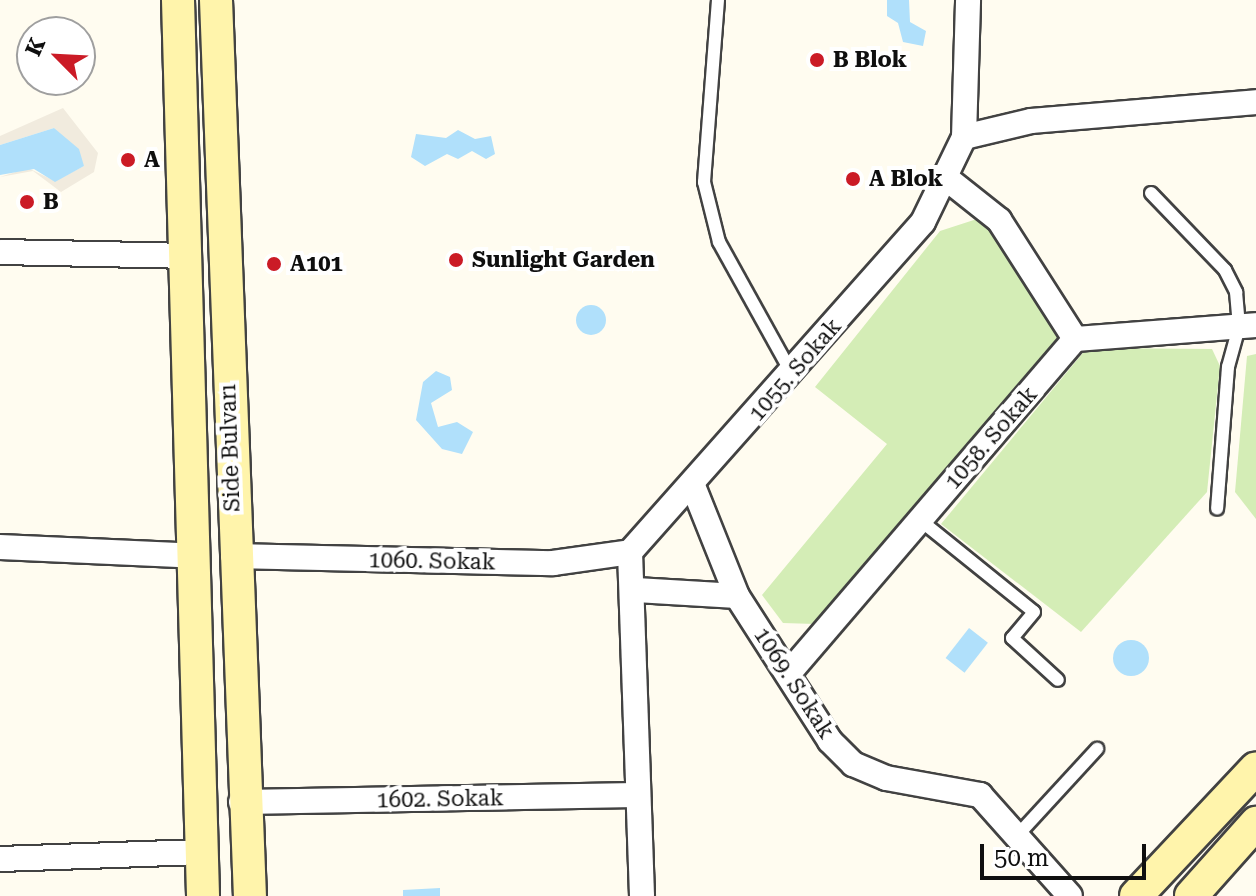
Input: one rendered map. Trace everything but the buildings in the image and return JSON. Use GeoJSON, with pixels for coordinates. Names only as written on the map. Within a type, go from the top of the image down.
{"type":"FeatureCollection","features":[{"type":"Feature","properties":{"kind":"main road","name":"Side Bulvarı"},"geometry":{"type":"LineString","coordinates":[[178,0],[203,896]]}},
{"type":"Feature","properties":{"kind":"main road","name":"Side Bulvarı"},"geometry":{"type":"LineString","coordinates":[[216,0],[241,802],[250,896]]}},
{"type":"Feature","properties":{"kind":"main road"},"geometry":{"type":"LineString","coordinates":[[1136,896],[1256,768]]}},
{"type":"Feature","properties":{"kind":"main road"},"geometry":{"type":"LineString","coordinates":[[1191,896],[1256,823]]}},
{"type":"Feature","properties":{"kind":"street"},"geometry":{"type":"LineString","coordinates":[[968,0],[964,137],[1031,121],[1256,102]]}},
{"type":"Feature","properties":{"kind":"street","name":"1055. Sokak"},"geometry":{"type":"LineString","coordinates":[[630,552],[793,375],[923,222],[964,137]]}},
{"type":"Feature","properties":{"kind":"street"},"geometry":{"type":"LineString","coordinates":[[946,178],[999,220],[1075,339],[1248,326]]}},
{"type":"Feature","properties":{"kind":"street"},"geometry":{"type":"LineString","coordinates":[[0,252],[185,256]]}},
{"type":"Feature","properties":{"kind":"street","name":"1058. Sokak"},"geometry":{"type":"LineString","coordinates":[[788,674],[1075,339]]}},
{"type":"Feature","properties":{"kind":"street","name":"1069. Sokak"},"geometry":{"type":"LineString","coordinates":[[693,486],[737,596],[853,764],[886,778],[980,795],[1070,896]]}},
{"type":"Feature","properties":{"kind":"street"},"geometry":{"type":"LineString","coordinates":[[0,547],[195,556]]}},
{"type":"Feature","properties":{"kind":"street"},"geometry":{"type":"LineString","coordinates":[[630,552],[636,590],[642,896]]}},
{"type":"Feature","properties":{"kind":"street","name":"1060. Sokak"},"geometry":{"type":"LineString","coordinates":[[233,556],[553,563],[630,552]]}},
{"type":"Feature","properties":{"kind":"street"},"geometry":{"type":"LineString","coordinates":[[636,590],[737,596]]}},
{"type":"Feature","properties":{"kind":"street","name":"1602. Sokak"},"geometry":{"type":"LineString","coordinates":[[241,802],[638,795]]}},
{"type":"Feature","properties":{"kind":"street"},"geometry":{"type":"LineString","coordinates":[[0,859],[201,852]]}},
{"type":"Feature","properties":{"kind":"lane"},"geometry":{"type":"LineString","coordinates":[[718,0],[704,182],[719,242],[793,375]]}},
{"type":"Feature","properties":{"kind":"lane"},"geometry":{"type":"LineString","coordinates":[[1151,193],[1225,270],[1248,326],[1228,367],[1217,509]]}},
{"type":"Feature","properties":{"kind":"lane"},"geometry":{"type":"LineString","coordinates":[[920,520],[1034,612],[1012,638],[1058,680]]}},
{"type":"Feature","properties":{"kind":"lane"},"geometry":{"type":"LineString","coordinates":[[1016,837],[1097,749]]}},
{"type":"Feature","properties":{"kind":"green space"},"geometry":{"type":"Polygon","coordinates":[[[980,218],[992,224],[1058,326],[1058,342],[815,624],[783,623],[762,595],[887,444],[815,387],[940,231],[980,218]]]}},
{"type":"Feature","properties":{"kind":"green space"},"geometry":{"type":"Polygon","coordinates":[[[1087,348],[1212,349],[1220,366],[1207,492],[1081,632],[941,524],[1087,348]]]}},
{"type":"Feature","properties":{"kind":"green space"},"geometry":{"type":"Polygon","coordinates":[[[1256,354],[1256,519],[1235,492],[1247,356],[1256,354]]]}},
{"type":"Feature","properties":{"kind":"shaded area"},"geometry":{"type":"Polygon","coordinates":[[[63,108],[98,153],[94,172],[61,192],[33,171],[0,177],[28,168],[55,181],[84,166],[54,128],[0,145],[0,136],[63,108]]]}},
{"type":"Feature","properties":{"kind":"water"},"geometry":{"type":"Polygon","coordinates":[[[887,0],[909,0],[910,22],[926,31],[923,46],[903,42],[898,23],[887,16],[887,0]]]}},
{"type":"Feature","properties":{"kind":"water"},"geometry":{"type":"Polygon","coordinates":[[[54,128],[79,149],[84,166],[55,182],[34,169],[0,175],[0,145],[54,128]]]}},
{"type":"Feature","properties":{"kind":"water"},"geometry":{"type":"Polygon","coordinates":[[[458,130],[475,139],[491,136],[495,154],[486,159],[472,151],[458,159],[447,154],[425,166],[411,157],[416,134],[446,138],[458,130]]]}},
{"type":"Feature","properties":{"kind":"water"},"geometry":{"type":"Polygon","coordinates":[[[591,305],[602,309],[606,320],[602,331],[591,335],[580,331],[576,320],[580,309],[591,305]]]}},
{"type":"Feature","properties":{"kind":"water"},"geometry":{"type":"Polygon","coordinates":[[[436,371],[450,377],[452,390],[431,403],[438,427],[457,422],[473,432],[462,454],[442,449],[416,420],[423,382],[436,371]]]}},
{"type":"Feature","properties":{"kind":"water"},"geometry":{"type":"Polygon","coordinates":[[[969,628],[988,643],[965,673],[946,658],[969,628]]]}},
{"type":"Feature","properties":{"kind":"water"},"geometry":{"type":"Polygon","coordinates":[[[1131,640],[1143,646],[1149,658],[1143,670],[1131,676],[1119,670],[1113,658],[1119,646],[1131,640]]]}},
{"type":"Feature","properties":{"kind":"water"},"geometry":{"type":"Polygon","coordinates":[[[440,888],[440,896],[403,896],[403,890],[440,888]]]}},
{"type":"Feature","properties":{"kind":"place","name":"B Blok"},"geometry":{"type":"Point","coordinates":[817,60]}},
{"type":"Feature","properties":{"kind":"place","name":"A"},"geometry":{"type":"Point","coordinates":[128,160]}},
{"type":"Feature","properties":{"kind":"place","name":"A Blok"},"geometry":{"type":"Point","coordinates":[853,179]}},
{"type":"Feature","properties":{"kind":"place","name":"B"},"geometry":{"type":"Point","coordinates":[27,202]}},
{"type":"Feature","properties":{"kind":"place","name":"Sunlight Garden"},"geometry":{"type":"Point","coordinates":[456,260]}},
{"type":"Feature","properties":{"kind":"place","name":"A101"},"geometry":{"type":"Point","coordinates":[274,264]}}]}
